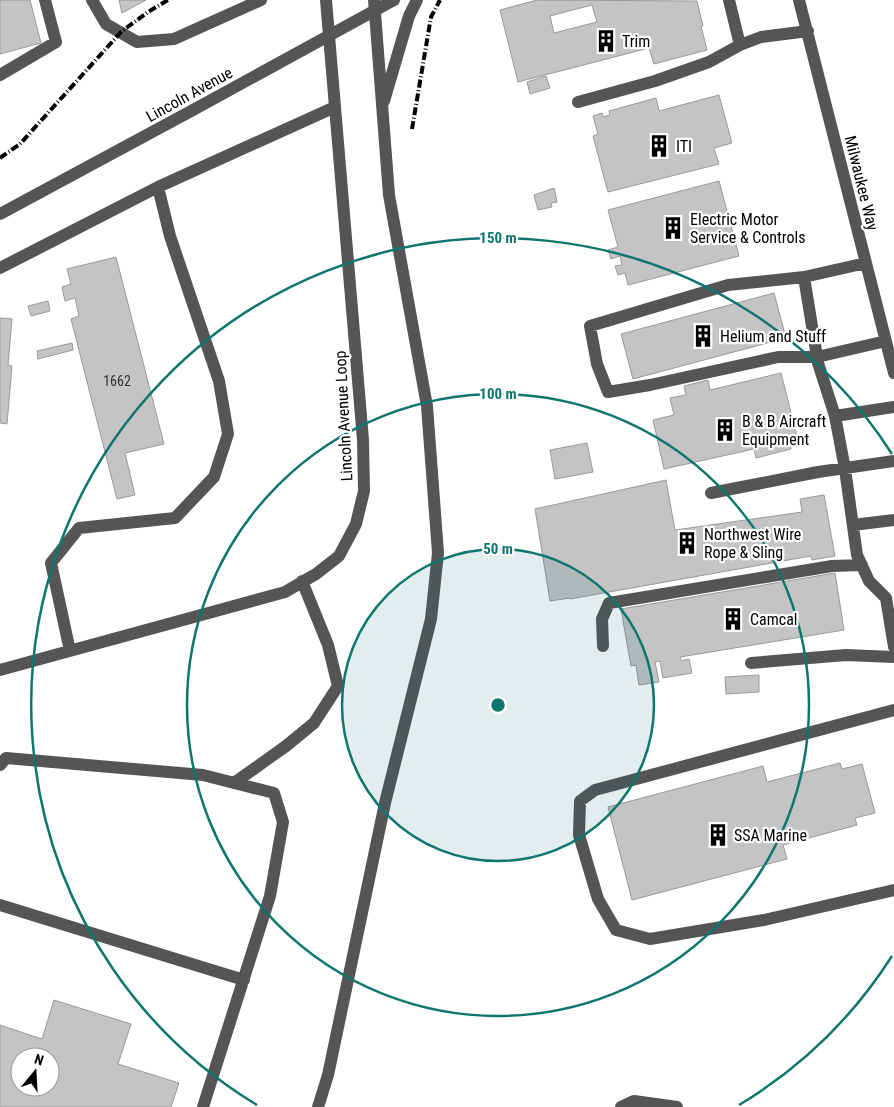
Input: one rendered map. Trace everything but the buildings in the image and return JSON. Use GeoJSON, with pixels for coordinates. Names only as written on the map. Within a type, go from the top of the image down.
{"type":"FeatureCollection","features":[{"type":"Feature","properties":{"kind":"street"},"geometry":{"type":"LineString","coordinates":[[0,75],[56,42],[45,0]]}},
{"type":"Feature","properties":{"kind":"street"},"geometry":{"type":"LineString","coordinates":[[92,0],[106,24],[137,42],[174,39],[261,0]]}},
{"type":"Feature","properties":{"kind":"street","name":"Lincoln Avenue Loop"},"geometry":{"type":"LineString","coordinates":[[0,670],[285,592],[316,574],[339,556],[356,524],[364,491],[363,440],[326,0]]}},
{"type":"Feature","properties":{"kind":"street"},"geometry":{"type":"LineString","coordinates":[[318,1107],[328,1075],[386,803],[431,618],[438,553],[427,406],[389,196],[374,0]]}},
{"type":"Feature","properties":{"kind":"street","name":"Lincoln Avenue"},"geometry":{"type":"LineString","coordinates":[[0,214],[394,0]]}},
{"type":"Feature","properties":{"kind":"street"},"geometry":{"type":"LineString","coordinates":[[382,109],[409,16],[416,0]]}},
{"type":"Feature","properties":{"kind":"street"},"geometry":{"type":"LineString","coordinates":[[729,0],[740,44]]}},
{"type":"Feature","properties":{"kind":"street","name":"Milwaukee Way"},"geometry":{"type":"LineString","coordinates":[[799,0],[894,373]]}},
{"type":"Feature","properties":{"kind":"street"},"geometry":{"type":"LineString","coordinates":[[578,102],[709,62],[740,44],[761,37],[808,31]]}},
{"type":"Feature","properties":{"kind":"street"},"geometry":{"type":"LineString","coordinates":[[0,268],[158,187],[334,107]]}},
{"type":"Feature","properties":{"kind":"street"},"geometry":{"type":"LineString","coordinates":[[70,651],[51,563],[80,528],[175,518],[214,477],[228,434],[218,381],[170,236],[158,187]]}},
{"type":"Feature","properties":{"kind":"street"},"geometry":{"type":"LineString","coordinates":[[866,263],[804,277],[728,285],[590,326],[597,364],[608,392],[650,385],[778,357],[817,357],[886,342]]}},
{"type":"Feature","properties":{"kind":"street"},"geometry":{"type":"LineString","coordinates":[[804,277],[817,357],[835,416],[846,469],[856,555],[869,581],[890,597],[894,647]]}},
{"type":"Feature","properties":{"kind":"street"},"geometry":{"type":"LineString","coordinates":[[835,416],[894,407]]}},
{"type":"Feature","properties":{"kind":"street"},"geometry":{"type":"LineString","coordinates":[[711,493],[818,472],[894,461]]}},
{"type":"Feature","properties":{"kind":"street"},"geometry":{"type":"LineString","coordinates":[[853,525],[894,520]]}},
{"type":"Feature","properties":{"kind":"street"},"geometry":{"type":"LineString","coordinates":[[603,646],[602,619],[610,603],[832,566],[862,566]]}},
{"type":"Feature","properties":{"kind":"street"},"geometry":{"type":"LineString","coordinates":[[234,783],[286,746],[314,723],[338,686],[328,645],[302,581]]}},
{"type":"Feature","properties":{"kind":"street"},"geometry":{"type":"LineString","coordinates":[[751,663],[846,655],[894,657]]}},
{"type":"Feature","properties":{"kind":"street"},"geometry":{"type":"LineString","coordinates":[[894,710],[595,790],[580,801],[579,835],[598,899],[616,930],[650,939],[764,920],[894,890]]}},
{"type":"Feature","properties":{"kind":"street"},"geometry":{"type":"LineString","coordinates":[[0,765],[6,758],[203,775],[274,793],[283,822],[270,896],[203,1107]]}},
{"type":"Feature","properties":{"kind":"street"},"geometry":{"type":"LineString","coordinates":[[0,905],[244,980]]}},
{"type":"Feature","properties":{"kind":"street"},"geometry":{"type":"LineString","coordinates":[[621,1107],[634,1101],[677,1107]]}},
{"type":"Feature","properties":{"kind":"railway"},"geometry":{"type":"LineString","coordinates":[[0,158],[20,144],[121,32],[168,0]]}},
{"type":"Feature","properties":{"kind":"railway"},"geometry":{"type":"LineString","coordinates":[[412,129],[431,17],[440,0]]}},
{"type":"Feature","properties":{"kind":"place","name":"Trim"},"geometry":{"type":"Point","coordinates":[606,41]}},
{"type":"Feature","properties":{"kind":"place","name":"ITI"},"geometry":{"type":"Point","coordinates":[659,146]}},
{"type":"Feature","properties":{"kind":"place","name":"Electric Motor Service & Controls"},"geometry":{"type":"Point","coordinates":[673,228]}},
{"type":"Feature","properties":{"kind":"place","name":"Helium and Stuff"},"geometry":{"type":"Point","coordinates":[703,336]}},
{"type":"Feature","properties":{"kind":"place","name":"B & B Aircraft Equipment"},"geometry":{"type":"Point","coordinates":[725,430]}},
{"type":"Feature","properties":{"kind":"place","name":"Northwest Wire Rope & Sling"},"geometry":{"type":"Point","coordinates":[687,543]}},
{"type":"Feature","properties":{"kind":"place","name":"Camcal"},"geometry":{"type":"Point","coordinates":[733,619]}},
{"type":"Feature","properties":{"kind":"place","name":"SSA Marine"},"geometry":{"type":"Point","coordinates":[718,835]}}]}
